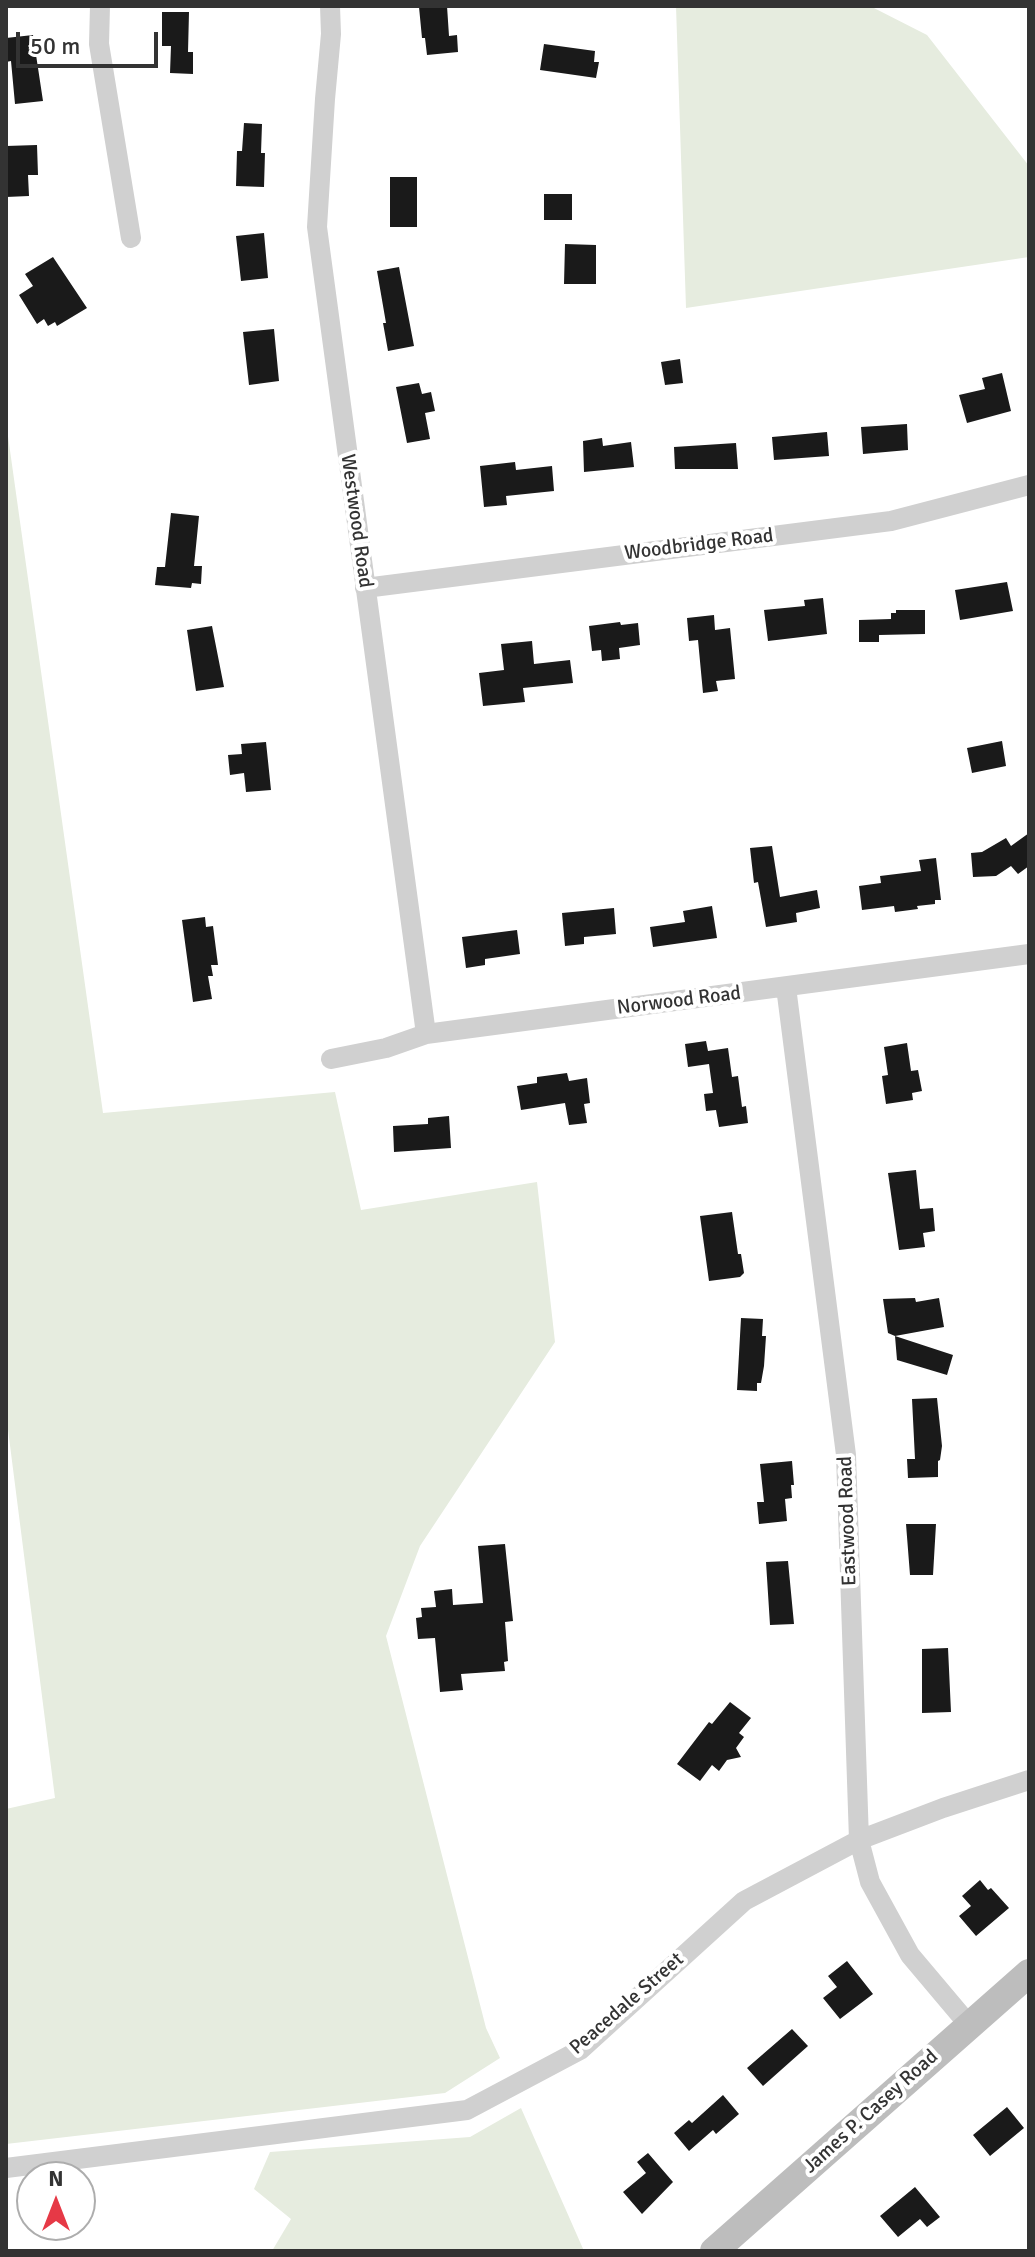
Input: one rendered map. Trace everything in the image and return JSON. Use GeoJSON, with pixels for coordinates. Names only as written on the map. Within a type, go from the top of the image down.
{"type":"FeatureCollection","features":[{"type":"Feature","properties":{"kind":"main road","name":"James P. Casey Road"},"geometry":{"type":"LineString","coordinates":[[714,2251],[1029,1973]]}},
{"type":"Feature","properties":{"kind":"street"},"geometry":{"type":"LineString","coordinates":[[100,6],[99,44],[131,238]]}},
{"type":"Feature","properties":{"kind":"street","name":"Westwood Road"},"geometry":{"type":"LineString","coordinates":[[330,6],[331,34],[317,227],[426,1034]]}},
{"type":"Feature","properties":{"kind":"street","name":"Woodbridge Road"},"geometry":{"type":"LineString","coordinates":[[365,588],[891,521],[1029,485]]}},
{"type":"Feature","properties":{"kind":"street","name":"Norwood Road"},"geometry":{"type":"LineString","coordinates":[[331,1059],[386,1048],[426,1034],[1029,954]]}},
{"type":"Feature","properties":{"kind":"street","name":"Eastwood Road"},"geometry":{"type":"LineString","coordinates":[[786,987],[846,1455],[859,1840],[870,1882],[910,1955],[969,2025]]}},
{"type":"Feature","properties":{"kind":"street","name":"Peacedale Street"},"geometry":{"type":"LineString","coordinates":[[6,2168],[467,2110],[580,2050],[744,1901],[859,1840],[1029,1780]]}},
{"type":"Feature","properties":{"kind":"shaded area"},"geometry":{"type":"Polygon","coordinates":[[[676,6],[870,6],[927,35],[1029,166],[1029,257],[686,308],[676,6]]]}},
{"type":"Feature","properties":{"kind":"shaded area"},"geometry":{"type":"Polygon","coordinates":[[[6,422],[103,1113],[335,1092],[361,1210],[537,1182],[555,1342],[420,1546],[386,1636],[486,2028],[500,2058],[445,2093],[6,2144],[6,1809],[55,1798],[6,1414],[6,422]]]}},
{"type":"Feature","properties":{"kind":"shaded area"},"geometry":{"type":"Polygon","coordinates":[[[521,2108],[584,2251],[272,2251],[291,2219],[254,2189],[270,2152],[470,2137],[521,2108]]]}},
{"type":"Feature","properties":{"kind":"building"},"geometry":{"type":"Polygon","coordinates":[[[447,6],[449,36],[457,35],[458,52],[427,55],[419,7],[447,6]]]}},
{"type":"Feature","properties":{"kind":"building"},"geometry":{"type":"Polygon","coordinates":[[[162,12],[189,12],[188,52],[193,52],[193,74],[170,73],[171,46],[162,46],[162,12]]]}},
{"type":"Feature","properties":{"kind":"building"},"geometry":{"type":"Polygon","coordinates":[[[33,35],[43,101],[15,104],[11,61],[6,62],[6,38],[33,35]]]}},
{"type":"Feature","properties":{"kind":"building"},"geometry":{"type":"Polygon","coordinates":[[[544,44],[595,51],[594,62],[599,62],[596,78],[540,70],[544,44]]]}},
{"type":"Feature","properties":{"kind":"building"},"geometry":{"type":"Polygon","coordinates":[[[244,123],[262,124],[264,187],[236,186],[237,151],[242,151],[244,123]]]}},
{"type":"Feature","properties":{"kind":"building"},"geometry":{"type":"Polygon","coordinates":[[[37,145],[38,175],[28,175],[29,196],[6,197],[6,146],[37,145]]]}},
{"type":"Feature","properties":{"kind":"building"},"geometry":{"type":"Polygon","coordinates":[[[390,177],[417,177],[417,227],[390,227],[390,177]]]}},
{"type":"Feature","properties":{"kind":"building"},"geometry":{"type":"Polygon","coordinates":[[[544,194],[572,194],[572,220],[544,220],[544,194]]]}},
{"type":"Feature","properties":{"kind":"building"},"geometry":{"type":"Polygon","coordinates":[[[264,233],[268,278],[241,281],[236,236],[264,233]]]}},
{"type":"Feature","properties":{"kind":"building"},"geometry":{"type":"Polygon","coordinates":[[[565,244],[596,245],[596,284],[564,284],[565,244]]]}},
{"type":"Feature","properties":{"kind":"building"},"geometry":{"type":"Polygon","coordinates":[[[53,257],[87,308],[57,326],[55,322],[48,326],[44,319],[37,324],[19,295],[33,286],[25,274],[53,257]]]}},
{"type":"Feature","properties":{"kind":"building"},"geometry":{"type":"Polygon","coordinates":[[[399,267],[414,346],[388,351],[377,271],[399,267]]]}},
{"type":"Feature","properties":{"kind":"building"},"geometry":{"type":"Polygon","coordinates":[[[274,329],[279,381],[249,385],[243,332],[274,329]]]}},
{"type":"Feature","properties":{"kind":"building"},"geometry":{"type":"Polygon","coordinates":[[[680,359],[683,383],[665,385],[661,362],[680,359]]]}},
{"type":"Feature","properties":{"kind":"building"},"geometry":{"type":"Polygon","coordinates":[[[1002,373],[1011,411],[967,423],[959,395],[985,389],[982,378],[1002,373]]]}},
{"type":"Feature","properties":{"kind":"building"},"geometry":{"type":"Polygon","coordinates":[[[419,383],[422,394],[431,392],[435,411],[425,413],[430,439],[407,443],[396,387],[419,383]]]}},
{"type":"Feature","properties":{"kind":"building"},"geometry":{"type":"Polygon","coordinates":[[[907,424],[908,450],[863,454],[861,427],[907,424]]]}},
{"type":"Feature","properties":{"kind":"building"},"geometry":{"type":"Polygon","coordinates":[[[827,432],[829,456],[774,460],[772,437],[827,432]]]}},
{"type":"Feature","properties":{"kind":"building"},"geometry":{"type":"Polygon","coordinates":[[[602,438],[603,446],[631,442],[634,467],[584,472],[583,441],[602,438]]]}},
{"type":"Feature","properties":{"kind":"building"},"geometry":{"type":"Polygon","coordinates":[[[736,443],[738,469],[675,469],[674,447],[736,443]]]}},
{"type":"Feature","properties":{"kind":"building"},"geometry":{"type":"Polygon","coordinates":[[[515,462],[516,470],[552,466],[554,491],[506,496],[507,505],[484,507],[480,466],[515,462]]]}},
{"type":"Feature","properties":{"kind":"building"},"geometry":{"type":"Polygon","coordinates":[[[171,513],[199,516],[194,566],[202,566],[201,584],[192,583],[191,588],[155,585],[157,567],[165,567],[171,513]]]}},
{"type":"Feature","properties":{"kind":"building"},"geometry":{"type":"Polygon","coordinates":[[[1007,582],[1013,611],[960,620],[955,590],[1007,582]]]}},
{"type":"Feature","properties":{"kind":"building"},"geometry":{"type":"Polygon","coordinates":[[[823,598],[827,634],[768,641],[764,610],[805,606],[804,600],[823,598]]]}},
{"type":"Feature","properties":{"kind":"building"},"geometry":{"type":"Polygon","coordinates":[[[896,610],[925,610],[925,634],[879,635],[879,642],[859,642],[859,620],[891,619],[891,613],[896,613],[896,610]]]}},
{"type":"Feature","properties":{"kind":"building"},"geometry":{"type":"Polygon","coordinates":[[[714,615],[715,630],[730,628],[735,679],[716,681],[718,691],[703,693],[698,640],[689,641],[687,618],[714,615]]]}},
{"type":"Feature","properties":{"kind":"building"},"geometry":{"type":"Polygon","coordinates":[[[620,622],[621,625],[638,623],[640,645],[619,648],[620,659],[602,661],[601,650],[592,651],[589,626],[620,622]]]}},
{"type":"Feature","properties":{"kind":"building"},"geometry":{"type":"Polygon","coordinates":[[[212,626],[224,687],[196,691],[187,630],[212,626]]]}},
{"type":"Feature","properties":{"kind":"building"},"geometry":{"type":"Polygon","coordinates":[[[532,641],[534,664],[570,660],[573,683],[523,688],[525,702],[483,706],[479,673],[504,670],[501,644],[532,641]]]}},
{"type":"Feature","properties":{"kind":"building"},"geometry":{"type":"Polygon","coordinates":[[[1002,741],[1006,766],[972,773],[967,748],[1002,741]]]}},
{"type":"Feature","properties":{"kind":"building"},"geometry":{"type":"Polygon","coordinates":[[[266,742],[271,790],[246,792],[244,773],[230,775],[228,755],[242,754],[241,744],[266,742]]]}},
{"type":"Feature","properties":{"kind":"building"},"geometry":{"type":"Polygon","coordinates":[[[1029,833],[1029,866],[1018,874],[1011,866],[996,876],[973,877],[971,853],[982,852],[1006,838],[1011,846],[1029,833]]]}},
{"type":"Feature","properties":{"kind":"building"},"geometry":{"type":"Polygon","coordinates":[[[772,846],[780,897],[817,890],[820,908],[796,913],[797,922],[766,927],[758,882],[754,883],[750,848],[772,846]]]}},
{"type":"Feature","properties":{"kind":"building"},"geometry":{"type":"Polygon","coordinates":[[[936,858],[941,900],[935,900],[935,904],[917,906],[918,909],[895,912],[894,906],[862,910],[859,886],[881,883],[880,876],[921,871],[919,860],[936,858]]]}},
{"type":"Feature","properties":{"kind":"building"},"geometry":{"type":"Polygon","coordinates":[[[712,906],[717,938],[653,947],[650,927],[685,922],[683,911],[712,906]]]}},
{"type":"Feature","properties":{"kind":"building"},"geometry":{"type":"Polygon","coordinates":[[[614,908],[616,934],[584,937],[584,944],[565,946],[562,913],[614,908]]]}},
{"type":"Feature","properties":{"kind":"building"},"geometry":{"type":"Polygon","coordinates":[[[205,917],[206,927],[213,926],[218,965],[211,965],[213,976],[208,976],[212,999],[193,1002],[182,920],[205,917]]]}},
{"type":"Feature","properties":{"kind":"building"},"geometry":{"type":"Polygon","coordinates":[[[517,930],[520,954],[485,959],[485,965],[466,968],[462,937],[517,930]]]}},
{"type":"Feature","properties":{"kind":"building"},"geometry":{"type":"Polygon","coordinates":[[[706,1041],[708,1051],[728,1048],[732,1077],[738,1076],[742,1107],[746,1106],[748,1123],[719,1127],[716,1110],[706,1111],[704,1094],[713,1093],[709,1064],[688,1067],[685,1044],[706,1041]]]}},
{"type":"Feature","properties":{"kind":"building"},"geometry":{"type":"Polygon","coordinates":[[[907,1043],[911,1071],[918,1070],[922,1091],[912,1093],[913,1100],[886,1104],[882,1076],[888,1075],[884,1047],[907,1043]]]}},
{"type":"Feature","properties":{"kind":"building"},"geometry":{"type":"Polygon","coordinates":[[[567,1073],[569,1081],[587,1078],[590,1103],[584,1104],[587,1123],[569,1125],[565,1103],[521,1110],[517,1086],[537,1083],[537,1077],[567,1073]]]}},
{"type":"Feature","properties":{"kind":"building"},"geometry":{"type":"Polygon","coordinates":[[[449,1116],[451,1148],[394,1152],[393,1126],[428,1124],[428,1118],[449,1116]]]}},
{"type":"Feature","properties":{"kind":"building"},"geometry":{"type":"Polygon","coordinates":[[[916,1170],[920,1209],[933,1208],[935,1231],[923,1233],[925,1247],[899,1250],[888,1173],[916,1170]]]}},
{"type":"Feature","properties":{"kind":"building"},"geometry":{"type":"Polygon","coordinates":[[[732,1212],[744,1273],[740,1277],[709,1281],[700,1216],[732,1212]]]}},
{"type":"Feature","properties":{"kind":"building"},"geometry":{"type":"Polygon","coordinates":[[[915,1298],[916,1302],[939,1298],[944,1327],[895,1336],[888,1333],[883,1299],[915,1298]]]}},
{"type":"Feature","properties":{"kind":"building"},"geometry":{"type":"Polygon","coordinates":[[[741,1318],[763,1319],[762,1336],[766,1336],[764,1366],[757,1391],[737,1390],[741,1318]]]}},
{"type":"Feature","properties":{"kind":"building"},"geometry":{"type":"Polygon","coordinates":[[[895,1336],[953,1355],[947,1375],[897,1360],[895,1336]]]}},
{"type":"Feature","properties":{"kind":"building"},"geometry":{"type":"Polygon","coordinates":[[[937,1398],[942,1446],[938,1477],[908,1478],[907,1459],[915,1459],[912,1399],[937,1398]]]}},
{"type":"Feature","properties":{"kind":"building"},"geometry":{"type":"Polygon","coordinates":[[[792,1461],[794,1485],[791,1485],[792,1498],[785,1499],[787,1521],[759,1524],[757,1502],[764,1502],[760,1464],[792,1461]]]}},
{"type":"Feature","properties":{"kind":"building"},"geometry":{"type":"Polygon","coordinates":[[[906,1524],[936,1524],[933,1575],[910,1575],[906,1524]]]}},
{"type":"Feature","properties":{"kind":"building"},"geometry":{"type":"Polygon","coordinates":[[[505,1544],[513,1621],[505,1622],[508,1661],[504,1662],[505,1671],[461,1674],[463,1690],[440,1692],[435,1638],[418,1639],[416,1618],[422,1617],[421,1608],[436,1607],[434,1591],[452,1589],[453,1605],[483,1603],[478,1546],[505,1544]]]}},
{"type":"Feature","properties":{"kind":"building"},"geometry":{"type":"Polygon","coordinates":[[[788,1561],[794,1624],[770,1625],[766,1562],[788,1561]]]}},
{"type":"Feature","properties":{"kind":"building"},"geometry":{"type":"Polygon","coordinates":[[[948,1648],[951,1712],[922,1713],[922,1649],[948,1648]]]}},
{"type":"Feature","properties":{"kind":"building"},"geometry":{"type":"Polygon","coordinates":[[[730,1702],[751,1718],[739,1733],[744,1737],[736,1748],[741,1757],[727,1760],[719,1771],[712,1765],[700,1781],[677,1764],[709,1722],[712,1724],[730,1702]]]}},
{"type":"Feature","properties":{"kind":"building"},"geometry":{"type":"Polygon","coordinates":[[[980,1880],[1009,1908],[976,1936],[959,1916],[971,1906],[962,1896],[980,1880]]]}},
{"type":"Feature","properties":{"kind":"building"},"geometry":{"type":"Polygon","coordinates":[[[847,1961],[873,1994],[840,2019],[823,1998],[837,1987],[828,1976],[847,1961]]]}},
{"type":"Feature","properties":{"kind":"building"},"geometry":{"type":"Polygon","coordinates":[[[792,2029],[808,2046],[763,2086],[747,2068],[792,2029]]]}},
{"type":"Feature","properties":{"kind":"building"},"geometry":{"type":"Polygon","coordinates":[[[723,2095],[739,2114],[716,2134],[713,2130],[689,2151],[674,2133],[689,2120],[692,2123],[723,2095]]]}},
{"type":"Feature","properties":{"kind":"building"},"geometry":{"type":"Polygon","coordinates":[[[1007,2107],[1024,2128],[990,2156],[973,2135],[1007,2107]]]}},
{"type":"Feature","properties":{"kind":"building"},"geometry":{"type":"Polygon","coordinates":[[[648,2153],[673,2182],[642,2214],[623,2192],[646,2173],[637,2162],[648,2153]]]}},
{"type":"Feature","properties":{"kind":"building"},"geometry":{"type":"Polygon","coordinates":[[[915,2187],[940,2217],[927,2227],[920,2219],[898,2237],[880,2216],[915,2187]]]}}]}
